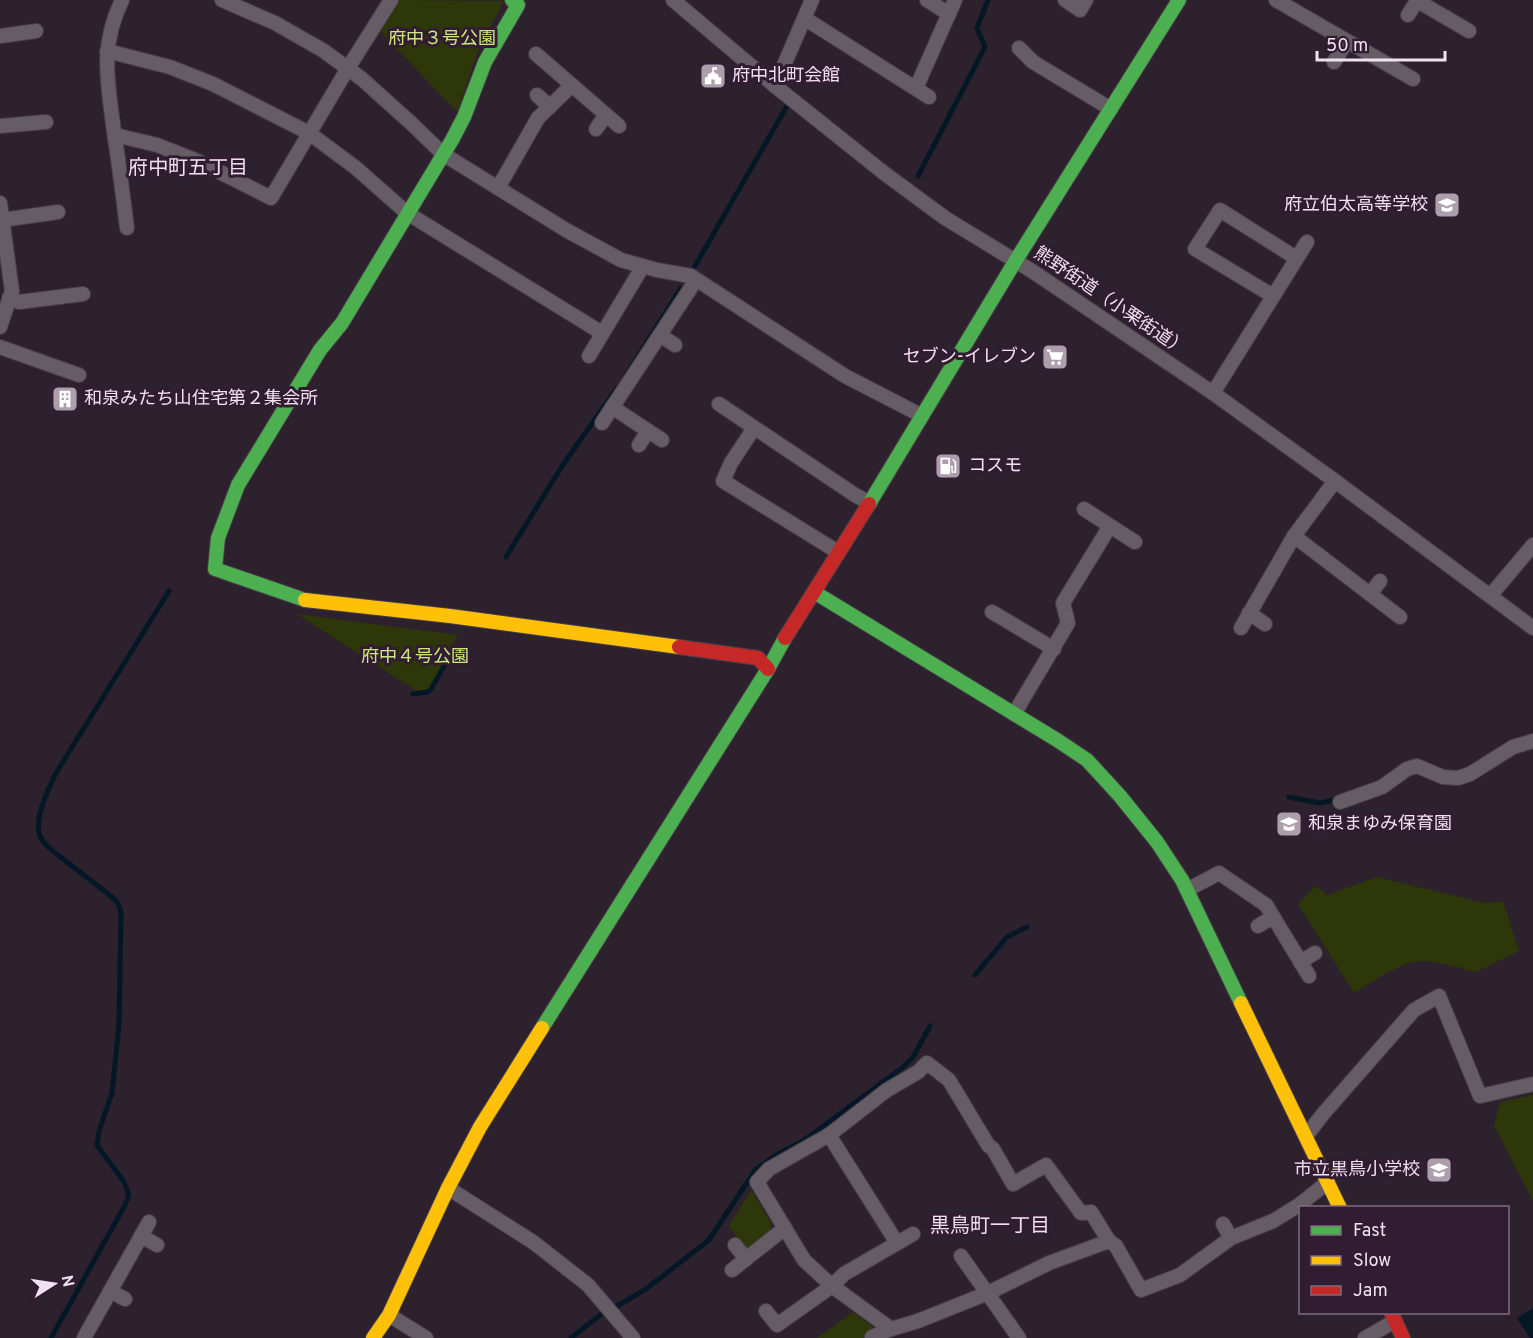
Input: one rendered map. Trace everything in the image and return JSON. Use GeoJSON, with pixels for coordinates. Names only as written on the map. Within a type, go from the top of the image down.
{"type":"FeatureCollection","features":[{"type":"Feature","properties":{"kind":"street"},"geometry":{"type":"LineString","coordinates":[[122,0],[115,14],[109,37],[106,66],[127,228]]}},
{"type":"Feature","properties":{"kind":"street"},"geometry":{"type":"LineString","coordinates":[[222,0],[275,23],[324,51],[379,94],[443,154],[566,230],[621,260],[691,276],[845,376],[922,416]]}},
{"type":"Feature","properties":{"kind":"street"},"geometry":{"type":"LineString","coordinates":[[115,135],[157,145],[200,162],[271,198],[391,0]]}},
{"type":"Feature","properties":{"kind":"street"},"geometry":{"type":"LineString","coordinates":[[512,0],[518,5],[485,62],[464,117],[342,323],[320,350],[238,485],[218,538],[215,569],[301,600],[450,616],[758,658],[768,669]]}},
{"type":"Feature","properties":{"kind":"street","name":"熊野街道（小栗街道）"},"geometry":{"type":"LineString","coordinates":[[673,0],[775,86],[884,173],[945,218],[1016,260],[1213,393],[1533,628]]}},
{"type":"Feature","properties":{"kind":"street"},"geometry":{"type":"LineString","coordinates":[[775,86],[812,0]]}},
{"type":"Feature","properties":{"kind":"street"},"geometry":{"type":"LineString","coordinates":[[927,0],[949,14]]}},
{"type":"Feature","properties":{"kind":"street"},"geometry":{"type":"LineString","coordinates":[[915,88],[955,0]]}},
{"type":"Feature","properties":{"kind":"street"},"geometry":{"type":"LineString","coordinates":[[1065,0],[1080,10],[1086,0]]}},
{"type":"Feature","properties":{"kind":"street"},"geometry":{"type":"LineString","coordinates":[[373,1338],[389,1315],[448,1188],[480,1127],[768,669],[1016,260],[1179,0]]}},
{"type":"Feature","properties":{"kind":"street"},"geometry":{"type":"LineString","coordinates":[[1276,0],[1293,4],[1347,41],[1413,79]]}},
{"type":"Feature","properties":{"kind":"street"},"geometry":{"type":"LineString","coordinates":[[1408,15],[1416,0],[1469,31]]}},
{"type":"Feature","properties":{"kind":"street"},"geometry":{"type":"LineString","coordinates":[[804,18],[930,97]]}},
{"type":"Feature","properties":{"kind":"street"},"geometry":{"type":"LineString","coordinates":[[0,36],[36,31]]}},
{"type":"Feature","properties":{"kind":"street"},"geometry":{"type":"LineString","coordinates":[[1334,62],[1347,41]]}},
{"type":"Feature","properties":{"kind":"street"},"geometry":{"type":"LineString","coordinates":[[1019,48],[1033,62],[1111,109]]}},
{"type":"Feature","properties":{"kind":"street"},"geometry":{"type":"LineString","coordinates":[[107,51],[170,67],[213,84],[309,133],[356,168],[407,213],[602,333]]}},
{"type":"Feature","properties":{"kind":"street"},"geometry":{"type":"LineString","coordinates":[[536,54],[619,126]]}},
{"type":"Feature","properties":{"kind":"street"},"geometry":{"type":"LineString","coordinates":[[498,188],[538,118],[572,85]]}},
{"type":"Feature","properties":{"kind":"street"},"geometry":{"type":"LineString","coordinates":[[537,95],[550,107]]}},
{"type":"Feature","properties":{"kind":"street"},"geometry":{"type":"LineString","coordinates":[[596,129],[606,115]]}},
{"type":"Feature","properties":{"kind":"street"},"geometry":{"type":"LineString","coordinates":[[0,126],[46,122]]}},
{"type":"Feature","properties":{"kind":"street"},"geometry":{"type":"LineString","coordinates":[[0,203],[4,257],[12,291],[0,327]]}},
{"type":"Feature","properties":{"kind":"street"},"geometry":{"type":"LineString","coordinates":[[1273,296],[1195,249],[1220,210],[1296,258]]}},
{"type":"Feature","properties":{"kind":"street"},"geometry":{"type":"LineString","coordinates":[[2,220],[58,212]]}},
{"type":"Feature","properties":{"kind":"street"},"geometry":{"type":"LineString","coordinates":[[1213,393],[1307,242]]}},
{"type":"Feature","properties":{"kind":"street"},"geometry":{"type":"LineString","coordinates":[[589,356],[643,266]]}},
{"type":"Feature","properties":{"kind":"street"},"geometry":{"type":"LineString","coordinates":[[602,423],[696,280]]}},
{"type":"Feature","properties":{"kind":"street"},"geometry":{"type":"LineString","coordinates":[[9,298],[19,302],[83,294]]}},
{"type":"Feature","properties":{"kind":"street"},"geometry":{"type":"LineString","coordinates":[[1261,315],[1274,322]]}},
{"type":"Feature","properties":{"kind":"street"},"geometry":{"type":"LineString","coordinates":[[660,335],[675,345]]}},
{"type":"Feature","properties":{"kind":"street"},"geometry":{"type":"LineString","coordinates":[[0,347],[79,375]]}},
{"type":"Feature","properties":{"kind":"street"},"geometry":{"type":"LineString","coordinates":[[719,404],[855,495],[870,502]]}},
{"type":"Feature","properties":{"kind":"street"},"geometry":{"type":"LineString","coordinates":[[612,407],[662,440]]}},
{"type":"Feature","properties":{"kind":"street"},"geometry":{"type":"LineString","coordinates":[[754,428],[731,463],[723,481],[838,552]]}},
{"type":"Feature","properties":{"kind":"street"},"geometry":{"type":"LineString","coordinates":[[639,445],[648,431]]}},
{"type":"Feature","properties":{"kind":"street"},"geometry":{"type":"LineString","coordinates":[[1240,628],[1294,536],[1335,481]]}},
{"type":"Feature","properties":{"kind":"street"},"geometry":{"type":"LineString","coordinates":[[1084,509],[1135,542]]}},
{"type":"Feature","properties":{"kind":"street"},"geometry":{"type":"LineString","coordinates":[[1014,714],[1068,623],[1063,603],[1110,526]]}},
{"type":"Feature","properties":{"kind":"street"},"geometry":{"type":"LineString","coordinates":[[1294,536],[1400,617]]}},
{"type":"Feature","properties":{"kind":"street"},"geometry":{"type":"LineString","coordinates":[[1490,596],[1533,545]]}},
{"type":"Feature","properties":{"kind":"street"},"geometry":{"type":"LineString","coordinates":[[1370,594],[1380,580]]}},
{"type":"Feature","properties":{"kind":"street"},"geometry":{"type":"LineString","coordinates":[[814,592],[1087,760],[1120,796],[1156,842],[1187,890],[1339,1206]]}},
{"type":"Feature","properties":{"kind":"street"},"geometry":{"type":"LineString","coordinates":[[992,612],[1054,649]]}},
{"type":"Feature","properties":{"kind":"street"},"geometry":{"type":"LineString","coordinates":[[1249,613],[1265,624]]}},
{"type":"Feature","properties":{"kind":"street"},"geometry":{"type":"LineString","coordinates":[[1340,802],[1382,787],[1407,769],[1417,766],[1443,777],[1458,778],[1470,774],[1513,747],[1533,741]]}},
{"type":"Feature","properties":{"kind":"street"},"geometry":{"type":"LineString","coordinates":[[1187,890],[1219,873],[1266,905],[1309,976]]}},
{"type":"Feature","properties":{"kind":"street"},"geometry":{"type":"LineString","coordinates":[[1258,926],[1273,917]]}},
{"type":"Feature","properties":{"kind":"street"},"geometry":{"type":"LineString","coordinates":[[1300,962],[1315,953]]}},
{"type":"Feature","properties":{"kind":"street"},"geometry":{"type":"LineString","coordinates":[[1306,1136],[1414,1010],[1439,996],[1480,1096],[1533,1084]]}},
{"type":"Feature","properties":{"kind":"street"},"geometry":{"type":"LineString","coordinates":[[891,1329],[832,1286],[804,1260],[757,1182],[770,1169],[829,1135],[887,1090],[918,1072],[927,1063],[949,1080],[1013,1184],[1046,1165],[1081,1213],[1091,1212],[1109,1240],[1116,1246],[1141,1290],[1180,1275],[1232,1238],[1273,1221],[1299,1206],[1328,1182]]}},
{"type":"Feature","properties":{"kind":"street"},"geometry":{"type":"LineString","coordinates":[[829,1135],[897,1243]]}},
{"type":"Feature","properties":{"kind":"street"},"geometry":{"type":"LineString","coordinates":[[448,1188],[533,1242],[588,1285],[633,1338]]}},
{"type":"Feature","properties":{"kind":"street"},"geometry":{"type":"LineString","coordinates":[[84,1338],[149,1222]]}},
{"type":"Feature","properties":{"kind":"street"},"geometry":{"type":"LineString","coordinates":[[1223,1224],[1232,1238]]}},
{"type":"Feature","properties":{"kind":"street"},"geometry":{"type":"LineString","coordinates":[[732,1270],[784,1228]]}},
{"type":"Feature","properties":{"kind":"street"},"geometry":{"type":"LineString","coordinates":[[766,1311],[777,1325],[832,1286],[844,1274],[913,1234]]}},
{"type":"Feature","properties":{"kind":"street"},"geometry":{"type":"LineString","coordinates":[[141,1236],[157,1245]]}},
{"type":"Feature","properties":{"kind":"street"},"geometry":{"type":"LineString","coordinates":[[872,1337],[988,1293],[1049,1263],[1109,1240]]}},
{"type":"Feature","properties":{"kind":"street"},"geometry":{"type":"LineString","coordinates":[[735,1245],[746,1259]]}},
{"type":"Feature","properties":{"kind":"street"},"geometry":{"type":"LineString","coordinates":[[962,1256],[1019,1338]]}},
{"type":"Feature","properties":{"kind":"street"},"geometry":{"type":"LineString","coordinates":[[110,1291],[125,1299]]}},
{"type":"Feature","properties":{"kind":"street"},"geometry":{"type":"LineString","coordinates":[[389,1315],[426,1338]]}},
{"type":"Feature","properties":{"kind":"street"},"geometry":{"type":"LineString","coordinates":[[1365,1338],[1393,1317],[1403,1338]]}},
{"type":"Feature","properties":{"kind":"green space","name":"府中３号公園"},"geometry":{"type":"Polygon","coordinates":[[[395,0],[504,1],[479,48],[457,112],[378,29],[395,0]]]}},
{"type":"Feature","properties":{"kind":"green space","name":"府中４号公園"},"geometry":{"type":"Polygon","coordinates":[[[297,614],[458,635],[430,689],[418,692],[297,614]]]}},
{"type":"Feature","properties":{"kind":"green space"},"geometry":{"type":"Polygon","coordinates":[[[1377,877],[1485,903],[1503,901],[1519,951],[1476,972],[1435,962],[1413,962],[1387,973],[1354,993],[1298,904],[1315,886],[1328,895],[1377,877]]]}},
{"type":"Feature","properties":{"kind":"green space"},"geometry":{"type":"Polygon","coordinates":[[[1533,1095],[1533,1201],[1494,1126],[1500,1102],[1533,1095]]]}},
{"type":"Feature","properties":{"kind":"green space"},"geometry":{"type":"Polygon","coordinates":[[[751,1190],[771,1223],[770,1230],[751,1247],[744,1247],[729,1226],[751,1190]]]}},
{"type":"Feature","properties":{"kind":"green space"},"geometry":{"type":"Polygon","coordinates":[[[853,1312],[873,1327],[870,1338],[817,1338],[853,1312]]]}},
{"type":"Feature","properties":{"kind":"water"},"geometry":{"type":"Polygon","coordinates":[[[1533,1308],[1533,1338],[1530,1338],[1517,1318],[1533,1308]]]}},
{"type":"Feature","properties":{"kind":"waterway"},"geometry":{"type":"LineString","coordinates":[[918,176],[985,47],[977,28],[988,0]]}},
{"type":"Feature","properties":{"kind":"waterway"},"geometry":{"type":"LineString","coordinates":[[695,266],[787,106]]}},
{"type":"Feature","properties":{"kind":"waterway"},"geometry":{"type":"LineString","coordinates":[[626,375],[681,288]]}},
{"type":"Feature","properties":{"kind":"waterway"},"geometry":{"type":"LineString","coordinates":[[506,557],[562,466],[617,388]]}},
{"type":"Feature","properties":{"kind":"waterway"},"geometry":{"type":"LineString","coordinates":[[51,1338],[129,1195],[124,1182],[97,1145],[99,1131],[112,1093],[119,1025],[121,913],[118,903],[112,897],[44,843],[39,833],[39,819],[43,802],[56,773],[169,591]]}},
{"type":"Feature","properties":{"kind":"waterway"},"geometry":{"type":"LineString","coordinates":[[413,694],[428,692],[431,689],[450,656]]}},
{"type":"Feature","properties":{"kind":"waterway"},"geometry":{"type":"LineString","coordinates":[[1289,797],[1319,803],[1340,799]]}},
{"type":"Feature","properties":{"kind":"waterway"},"geometry":{"type":"LineString","coordinates":[[975,975],[1007,937],[1027,927]]}},
{"type":"Feature","properties":{"kind":"waterway"},"geometry":{"type":"LineString","coordinates":[[612,1309],[646,1289],[709,1240],[756,1169],[803,1141],[902,1068],[913,1057],[930,1026]]}},
{"type":"Feature","properties":{"kind":"waterway"},"geometry":{"type":"LineString","coordinates":[[571,1338],[604,1312]]}},
{"type":"Feature","properties":{"kind":"traffic: fast"},"geometry":{"type":"LineString","coordinates":[[305,600],[215,569],[218,538],[238,485],[320,350],[342,323],[452,140],[464,117],[485,62],[518,5],[512,0]]}},
{"type":"Feature","properties":{"kind":"traffic: fast"},"geometry":{"type":"LineString","coordinates":[[869,504],[1016,260],[1179,0]]}},
{"type":"Feature","properties":{"kind":"traffic: fast"},"geometry":{"type":"LineString","coordinates":[[814,592],[1087,760],[1157,842],[1182,880],[1241,1003]]}},
{"type":"Feature","properties":{"kind":"traffic: fast"},"geometry":{"type":"LineString","coordinates":[[542,1028],[768,669],[785,638]]}},
{"type":"Feature","properties":{"kind":"traffic: slow"},"geometry":{"type":"LineString","coordinates":[[305,600],[450,616],[679,647]]}},
{"type":"Feature","properties":{"kind":"traffic: slow"},"geometry":{"type":"LineString","coordinates":[[1241,1003],[1339,1206]]}},
{"type":"Feature","properties":{"kind":"traffic: slow"},"geometry":{"type":"LineString","coordinates":[[373,1338],[389,1315],[448,1188],[480,1127],[542,1028]]}},
{"type":"Feature","properties":{"kind":"traffic: jam"},"geometry":{"type":"LineString","coordinates":[[785,638],[869,504]]}},
{"type":"Feature","properties":{"kind":"traffic: jam"},"geometry":{"type":"LineString","coordinates":[[679,647],[758,658],[768,669]]}},
{"type":"Feature","properties":{"kind":"traffic: jam"},"geometry":{"type":"LineString","coordinates":[[1392,1314],[1403,1338]]}},
{"type":"Feature","properties":{"kind":"place","name":"府中北町会館"},"geometry":{"type":"Point","coordinates":[713,76]}},
{"type":"Feature","properties":{"kind":"place","name":"府立伯太高等学校"},"geometry":{"type":"Point","coordinates":[1447,205]}},
{"type":"Feature","properties":{"kind":"place","name":"セブン-イレブン"},"geometry":{"type":"Point","coordinates":[1055,357]}},
{"type":"Feature","properties":{"kind":"place","name":"和泉みたち山住宅第２集会所"},"geometry":{"type":"Point","coordinates":[65,399]}},
{"type":"Feature","properties":{"kind":"place","name":"コスモ"},"geometry":{"type":"Point","coordinates":[948,466]}},
{"type":"Feature","properties":{"kind":"place","name":"和泉まゆみ保育園"},"geometry":{"type":"Point","coordinates":[1289,824]}},
{"type":"Feature","properties":{"kind":"place","name":"市立黒鳥小学校"},"geometry":{"type":"Point","coordinates":[1439,1170]}},
{"type":"Feature","properties":{"kind":"district","name":"府中町五丁目"},"geometry":{"type":"Point","coordinates":[188,169]}},
{"type":"Feature","properties":{"kind":"district","name":"黒鳥町一丁目"},"geometry":{"type":"Point","coordinates":[990,1227]}}]}
